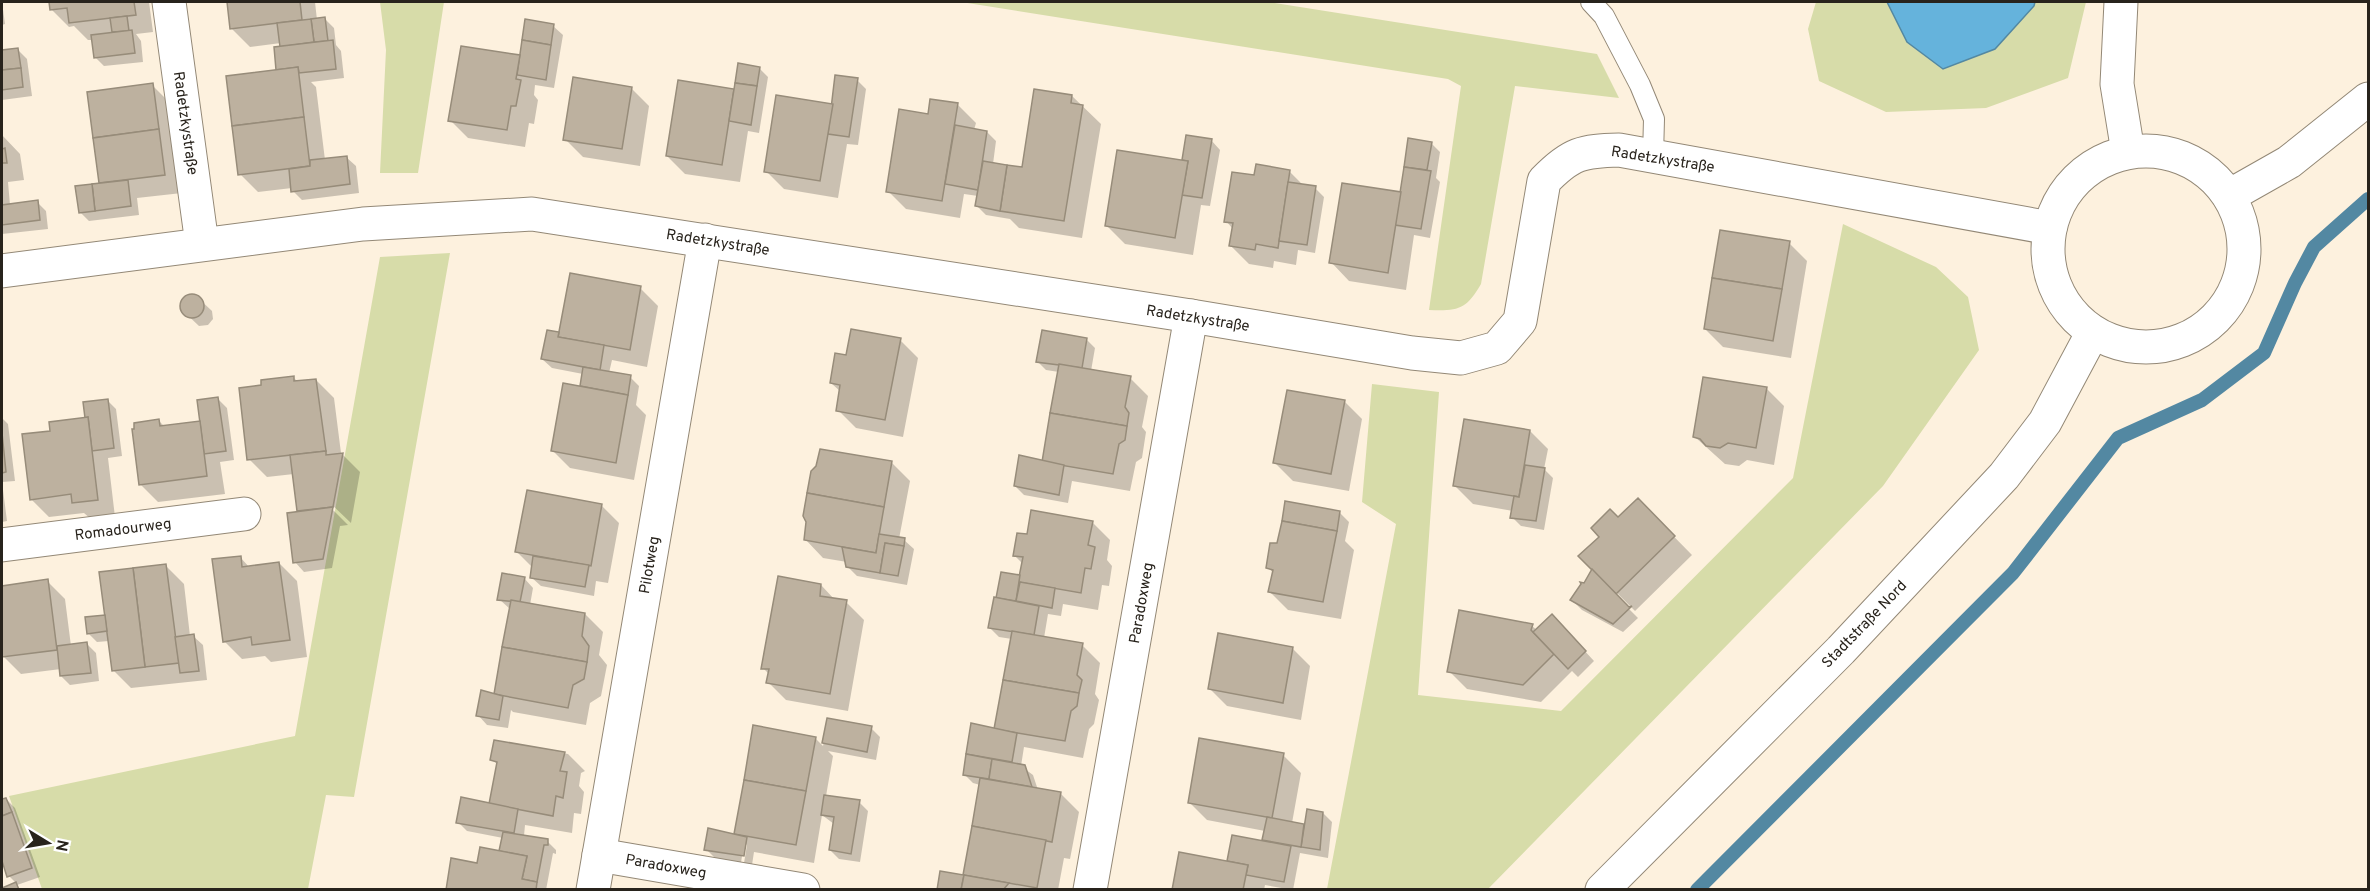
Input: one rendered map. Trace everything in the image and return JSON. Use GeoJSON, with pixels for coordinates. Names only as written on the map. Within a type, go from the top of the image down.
{"type":"FeatureCollection","features":[{"type":"Feature","properties":{"kind":"street","name":"Radetzkystraße"},"geometry":{"type":"LineString","coordinates":[[169,2],[202,244]]}},
{"type":"Feature","properties":{"kind":"street"},"geometry":{"type":"LineString","coordinates":[[2121,2],[2117,84],[2128,152]]}},
{"type":"Feature","properties":{"kind":"street"},"geometry":{"type":"LineString","coordinates":[[2229,196],[2289,162],[2368,99]]}},
{"type":"Feature","properties":{"kind":"street","name":"Radetzkystraße"},"geometry":{"type":"LineString","coordinates":[[2,271],[399,220],[532,214],[1422,354],[1461,358],[1497,348],[1520,321],[1544,181],[1560,164],[1586,151],[1619,150],[2050,228]]}},
{"type":"Feature","properties":{"kind":"street"},"geometry":{"type":"LineString","coordinates":[[2157,151],[2176,154],[2194,162],[2210,174],[2229,196],[2238,214],[2243,234],[2244,255],[2241,275],[2234,294],[2208,325],[2181,340],[2151,347],[2121,344],[2093,332],[2070,312],[2059,296],[2051,277],[2048,258],[2050,228],[2061,199],[2074,182],[2099,162],[2128,152],[2157,151]]}},
{"type":"Feature","properties":{"kind":"street","name":"Pilotweg"},"geometry":{"type":"LineString","coordinates":[[593,890],[705,240]]}},
{"type":"Feature","properties":{"kind":"street","name":"Paradoxweg"},"geometry":{"type":"LineString","coordinates":[[1090,890],[1191,316]]}},
{"type":"Feature","properties":{"kind":"street","name":"Stadtstraße Nord"},"geometry":{"type":"LineString","coordinates":[[1602,890],[1841,650],[2004,476],[2045,422],[2093,332]]}},
{"type":"Feature","properties":{"kind":"street","name":"Romadourweg"},"geometry":{"type":"LineString","coordinates":[[2,545],[244,514]]}},
{"type":"Feature","properties":{"kind":"street","name":"Paradoxweg"},"geometry":{"type":"LineString","coordinates":[[599,855],[803,890]]}},
{"type":"Feature","properties":{"kind":"lane"},"geometry":{"type":"LineString","coordinates":[[1591,2],[1609,26],[1640,85],[1654,119],[1653,156]]}},
{"type":"Feature","properties":{"kind":"green space"},"geometry":{"type":"Polygon","coordinates":[[[380,2],[444,2],[418,173],[380,173],[386,50],[380,2]]]}},
{"type":"Feature","properties":{"kind":"green space"},"geometry":{"type":"Polygon","coordinates":[[[961,2],[1269,2],[1597,54],[1619,98],[1515,86],[1481,284],[1471,299],[1460,307],[1429,310],[1461,86],[1448,79],[961,2]]]}},
{"type":"Feature","properties":{"kind":"green space"},"geometry":{"type":"Polygon","coordinates":[[[1816,2],[1887,2],[1907,42],[2034,6],[2035,2],[2086,2],[2068,78],[1986,108],[1886,112],[1819,81],[1808,29],[1816,2]]]}},
{"type":"Feature","properties":{"kind":"green space"},"geometry":{"type":"Polygon","coordinates":[[[1843,224],[1936,267],[1968,297],[1979,350],[1883,486],[1488,889],[1327,889],[1396,524],[1362,502],[1372,384],[1439,392],[1418,695],[1561,711],[1793,478],[1843,224]]]}},
{"type":"Feature","properties":{"kind":"green space"},"geometry":{"type":"Polygon","coordinates":[[[450,253],[354,797],[326,795],[308,889],[42,889],[9,796],[295,736],[380,257],[450,253]]]}},
{"type":"Feature","properties":{"kind":"water"},"geometry":{"type":"Polygon","coordinates":[[[1887,2],[2035,2],[2034,6],[1995,49],[1943,69],[1907,42],[1887,2]]]}},
{"type":"Feature","properties":{"kind":"building"},"geometry":{"type":"Polygon","coordinates":[[[49,2],[134,2],[136,15],[69,23],[67,8],[50,10],[49,2]]]}},
{"type":"Feature","properties":{"kind":"building"},"geometry":{"type":"Polygon","coordinates":[[[227,2],[300,2],[302,20],[230,29],[227,2]]]}},
{"type":"Feature","properties":{"kind":"building"},"geometry":{"type":"Polygon","coordinates":[[[127,16],[129,31],[112,32],[110,18],[127,16]]]}},
{"type":"Feature","properties":{"kind":"building"},"geometry":{"type":"Polygon","coordinates":[[[325,17],[328,41],[314,42],[311,19],[325,17]]]}},
{"type":"Feature","properties":{"kind":"building"},"geometry":{"type":"Polygon","coordinates":[[[311,19],[314,42],[280,47],[277,23],[311,19]]]}},
{"type":"Feature","properties":{"kind":"building"},"geometry":{"type":"Polygon","coordinates":[[[525,19],[554,24],[551,45],[522,40],[525,19]]]}},
{"type":"Feature","properties":{"kind":"building"},"geometry":{"type":"Polygon","coordinates":[[[132,30],[135,53],[94,58],[91,35],[132,30]]]}},
{"type":"Feature","properties":{"kind":"building"},"geometry":{"type":"Polygon","coordinates":[[[333,40],[336,69],[299,73],[298,67],[276,70],[274,47],[333,40]]]}},
{"type":"Feature","properties":{"kind":"building"},"geometry":{"type":"Polygon","coordinates":[[[522,40],[551,45],[546,80],[517,75],[522,40]]]}},
{"type":"Feature","properties":{"kind":"building"},"geometry":{"type":"Polygon","coordinates":[[[461,46],[520,55],[516,79],[521,80],[516,106],[511,106],[507,130],[448,121],[461,46]]]}},
{"type":"Feature","properties":{"kind":"building"},"geometry":{"type":"Polygon","coordinates":[[[18,48],[21,68],[2,70],[2,50],[18,48]]]}},
{"type":"Feature","properties":{"kind":"building"},"geometry":{"type":"Polygon","coordinates":[[[738,63],[760,67],[757,86],[735,83],[738,63]]]}},
{"type":"Feature","properties":{"kind":"building"},"geometry":{"type":"Polygon","coordinates":[[[298,67],[304,117],[232,126],[226,76],[298,67]]]}},
{"type":"Feature","properties":{"kind":"building"},"geometry":{"type":"Polygon","coordinates":[[[21,68],[23,87],[2,90],[2,70],[21,68]]]}},
{"type":"Feature","properties":{"kind":"building"},"geometry":{"type":"Polygon","coordinates":[[[835,75],[858,78],[849,137],[828,134],[835,75]]]}},
{"type":"Feature","properties":{"kind":"building"},"geometry":{"type":"Polygon","coordinates":[[[573,77],[632,87],[622,149],[563,140],[573,77]]]}},
{"type":"Feature","properties":{"kind":"building"},"geometry":{"type":"Polygon","coordinates":[[[678,80],[734,89],[722,165],[666,156],[678,80]]]}},
{"type":"Feature","properties":{"kind":"building"},"geometry":{"type":"Polygon","coordinates":[[[153,83],[159,129],[93,138],[87,92],[153,83]]]}},
{"type":"Feature","properties":{"kind":"building"},"geometry":{"type":"Polygon","coordinates":[[[735,83],[757,86],[751,125],[729,121],[735,83]]]}},
{"type":"Feature","properties":{"kind":"building"},"geometry":{"type":"Polygon","coordinates":[[[1034,89],[1072,95],[1071,103],[1083,105],[1064,221],[1000,211],[1007,165],[1022,167],[1034,89]]]}},
{"type":"Feature","properties":{"kind":"building"},"geometry":{"type":"Polygon","coordinates":[[[776,95],[833,104],[820,181],[764,172],[776,95]]]}},
{"type":"Feature","properties":{"kind":"building"},"geometry":{"type":"Polygon","coordinates":[[[930,99],[958,103],[942,201],[886,192],[899,109],[928,114],[930,99]]]}},
{"type":"Feature","properties":{"kind":"building"},"geometry":{"type":"Polygon","coordinates":[[[304,117],[310,166],[238,175],[232,126],[304,117]]]}},
{"type":"Feature","properties":{"kind":"building"},"geometry":{"type":"Polygon","coordinates":[[[955,125],[987,131],[978,190],[945,184],[955,125]]]}},
{"type":"Feature","properties":{"kind":"building"},"geometry":{"type":"Polygon","coordinates":[[[159,129],[165,175],[99,183],[93,138],[159,129]]]}},
{"type":"Feature","properties":{"kind":"building"},"geometry":{"type":"Polygon","coordinates":[[[1186,135],[1212,139],[1202,198],[1182,195],[1188,161],[1182,160],[1186,135]]]}},
{"type":"Feature","properties":{"kind":"building"},"geometry":{"type":"Polygon","coordinates":[[[1408,138],[1432,142],[1427,170],[1404,167],[1408,138]]]}},
{"type":"Feature","properties":{"kind":"building"},"geometry":{"type":"Polygon","coordinates":[[[5,148],[7,163],[2,163],[2,149],[5,148]]]}},
{"type":"Feature","properties":{"kind":"building"},"geometry":{"type":"Polygon","coordinates":[[[1117,150],[1188,161],[1175,238],[1105,226],[1117,150]]]}},
{"type":"Feature","properties":{"kind":"building"},"geometry":{"type":"Polygon","coordinates":[[[347,156],[350,184],[291,192],[289,169],[310,166],[310,160],[347,156]]]}},
{"type":"Feature","properties":{"kind":"building"},"geometry":{"type":"Polygon","coordinates":[[[983,161],[1007,165],[1000,211],[975,206],[983,161]]]}},
{"type":"Feature","properties":{"kind":"building"},"geometry":{"type":"Polygon","coordinates":[[[1256,164],[1290,170],[1278,248],[1256,244],[1255,250],[1229,246],[1233,223],[1224,222],[1232,172],[1254,175],[1256,164]]]}},
{"type":"Feature","properties":{"kind":"building"},"geometry":{"type":"Polygon","coordinates":[[[1404,167],[1431,171],[1421,229],[1395,225],[1404,167]]]}},
{"type":"Feature","properties":{"kind":"building"},"geometry":{"type":"Polygon","coordinates":[[[128,180],[131,206],[95,211],[92,184],[128,180]]]}},
{"type":"Feature","properties":{"kind":"building"},"geometry":{"type":"Polygon","coordinates":[[[1288,182],[1316,186],[1307,245],[1279,241],[1288,182]]]}},
{"type":"Feature","properties":{"kind":"building"},"geometry":{"type":"Polygon","coordinates":[[[1342,183],[1401,192],[1388,273],[1329,263],[1342,183]]]}},
{"type":"Feature","properties":{"kind":"building"},"geometry":{"type":"Polygon","coordinates":[[[92,184],[95,211],[79,213],[75,186],[92,184]]]}},
{"type":"Feature","properties":{"kind":"building"},"geometry":{"type":"Polygon","coordinates":[[[38,200],[40,220],[2,225],[2,205],[38,200]]]}},
{"type":"Feature","properties":{"kind":"building"},"geometry":{"type":"Polygon","coordinates":[[[1720,230],[1790,241],[1782,289],[1712,278],[1720,230]]]}},
{"type":"Feature","properties":{"kind":"building"},"geometry":{"type":"Polygon","coordinates":[[[570,273],[641,286],[630,350],[558,337],[570,273]]]}},
{"type":"Feature","properties":{"kind":"building"},"geometry":{"type":"Polygon","coordinates":[[[1712,278],[1782,289],[1773,341],[1704,329],[1712,278]]]}},
{"type":"Feature","properties":{"kind":"building"},"geometry":{"type":"Polygon","coordinates":[[[192,294],[197,295],[203,301],[203,311],[197,317],[192,318],[187,317],[181,311],[180,306],[181,301],[187,295],[192,294]]]}},
{"type":"Feature","properties":{"kind":"building"},"geometry":{"type":"Polygon","coordinates":[[[851,329],[901,338],[885,420],[836,411],[840,385],[830,383],[835,353],[846,355],[851,329]]]}},
{"type":"Feature","properties":{"kind":"building"},"geometry":{"type":"Polygon","coordinates":[[[547,330],[559,332],[558,337],[604,345],[600,370],[541,359],[547,330]]]}},
{"type":"Feature","properties":{"kind":"building"},"geometry":{"type":"Polygon","coordinates":[[[1042,330],[1087,338],[1082,368],[1036,362],[1042,330]]]}},
{"type":"Feature","properties":{"kind":"building"},"geometry":{"type":"Polygon","coordinates":[[[1059,364],[1131,376],[1125,407],[1129,413],[1127,426],[1050,413],[1059,364]]]}},
{"type":"Feature","properties":{"kind":"building"},"geometry":{"type":"Polygon","coordinates":[[[583,367],[631,375],[628,395],[580,386],[583,367]]]}},
{"type":"Feature","properties":{"kind":"building"},"geometry":{"type":"Polygon","coordinates":[[[294,376],[294,381],[316,379],[326,451],[247,460],[239,388],[261,385],[261,380],[294,376]]]}},
{"type":"Feature","properties":{"kind":"building"},"geometry":{"type":"Polygon","coordinates":[[[1703,377],[1767,387],[1756,448],[1728,443],[1720,448],[1706,446],[1700,439],[1693,437],[1703,377]]]}},
{"type":"Feature","properties":{"kind":"building"},"geometry":{"type":"Polygon","coordinates":[[[563,383],[628,395],[616,463],[551,451],[563,383]]]}},
{"type":"Feature","properties":{"kind":"building"},"geometry":{"type":"Polygon","coordinates":[[[1287,390],[1345,400],[1331,474],[1273,463],[1287,390]]]}},
{"type":"Feature","properties":{"kind":"building"},"geometry":{"type":"Polygon","coordinates":[[[218,397],[226,451],[204,454],[197,400],[218,397]]]}},
{"type":"Feature","properties":{"kind":"building"},"geometry":{"type":"Polygon","coordinates":[[[108,399],[114,448],[92,451],[88,417],[85,418],[83,402],[108,399]]]}},
{"type":"Feature","properties":{"kind":"building"},"geometry":{"type":"Polygon","coordinates":[[[1050,413],[1127,426],[1125,440],[1119,444],[1113,474],[1042,462],[1050,413]]]}},
{"type":"Feature","properties":{"kind":"building"},"geometry":{"type":"Polygon","coordinates":[[[88,417],[98,500],[72,503],[71,494],[30,500],[22,434],[50,431],[49,422],[88,417]]]}},
{"type":"Feature","properties":{"kind":"building"},"geometry":{"type":"Polygon","coordinates":[[[159,419],[160,426],[200,421],[207,476],[139,485],[132,429],[134,429],[134,423],[159,419]]]}},
{"type":"Feature","properties":{"kind":"building"},"geometry":{"type":"Polygon","coordinates":[[[1464,419],[1530,430],[1519,497],[1453,486],[1464,419]]]}},
{"type":"Feature","properties":{"kind":"building"},"geometry":{"type":"Polygon","coordinates":[[[2,433],[6,472],[2,473],[2,433]]]}},
{"type":"Feature","properties":{"kind":"building"},"geometry":{"type":"Polygon","coordinates":[[[820,449],[892,461],[884,507],[807,493],[811,471],[816,466],[820,449]]]}},
{"type":"Feature","properties":{"kind":"building"},"geometry":{"type":"Polygon","coordinates":[[[326,451],[326,455],[343,453],[333,507],[297,511],[290,455],[326,451]]]}},
{"type":"Feature","properties":{"kind":"building"},"geometry":{"type":"Polygon","coordinates":[[[1019,455],[1064,465],[1059,495],[1014,486],[1019,455]]]}},
{"type":"Feature","properties":{"kind":"building"},"geometry":{"type":"Polygon","coordinates":[[[1525,465],[1545,468],[1536,521],[1510,518],[1514,496],[1519,497],[1525,465]]]}},
{"type":"Feature","properties":{"kind":"building"},"geometry":{"type":"Polygon","coordinates":[[[527,490],[602,504],[591,566],[515,552],[527,490]]]}},
{"type":"Feature","properties":{"kind":"building"},"geometry":{"type":"Polygon","coordinates":[[[807,493],[884,507],[876,553],[804,540],[806,522],[803,516],[807,493]]]}},
{"type":"Feature","properties":{"kind":"building"},"geometry":{"type":"Polygon","coordinates":[[[1638,498],[1675,536],[1616,594],[1578,556],[1599,537],[1591,528],[1610,509],[1618,517],[1638,498]]]}},
{"type":"Feature","properties":{"kind":"building"},"geometry":{"type":"Polygon","coordinates":[[[1285,501],[1340,511],[1337,531],[1282,521],[1285,501]]]}},
{"type":"Feature","properties":{"kind":"building"},"geometry":{"type":"Polygon","coordinates":[[[333,507],[323,559],[293,563],[287,513],[333,507]]]}},
{"type":"Feature","properties":{"kind":"building"},"geometry":{"type":"Polygon","coordinates":[[[1031,510],[1093,521],[1088,545],[1095,547],[1091,569],[1085,568],[1081,593],[1018,582],[1023,557],[1013,556],[1017,533],[1027,534],[1031,510]]]}},
{"type":"Feature","properties":{"kind":"building"},"geometry":{"type":"Polygon","coordinates":[[[1282,521],[1337,531],[1323,602],[1268,592],[1273,570],[1266,568],[1270,543],[1277,543],[1282,521]]]}},
{"type":"Feature","properties":{"kind":"building"},"geometry":{"type":"Polygon","coordinates":[[[879,534],[905,538],[904,546],[885,543],[880,573],[846,567],[842,547],[876,553],[879,534]]]}},
{"type":"Feature","properties":{"kind":"building"},"geometry":{"type":"Polygon","coordinates":[[[885,543],[904,546],[898,576],[880,573],[885,543]]]}},
{"type":"Feature","properties":{"kind":"building"},"geometry":{"type":"Polygon","coordinates":[[[241,556],[242,567],[279,562],[290,640],[252,645],[251,637],[223,642],[212,559],[241,556]]]}},
{"type":"Feature","properties":{"kind":"building"},"geometry":{"type":"Polygon","coordinates":[[[533,556],[589,565],[585,587],[530,578],[533,556]]]}},
{"type":"Feature","properties":{"kind":"building"},"geometry":{"type":"Polygon","coordinates":[[[166,564],[179,663],[145,667],[133,568],[166,564]]]}},
{"type":"Feature","properties":{"kind":"building"},"geometry":{"type":"Polygon","coordinates":[[[133,568],[145,667],[112,671],[99,572],[133,568]]]}},
{"type":"Feature","properties":{"kind":"building"},"geometry":{"type":"Polygon","coordinates":[[[1592,569],[1629,607],[1632,606],[1613,624],[1570,600],[1581,584],[1580,582],[1584,583],[1592,569]]]}},
{"type":"Feature","properties":{"kind":"building"},"geometry":{"type":"Polygon","coordinates":[[[1001,572],[1020,575],[1016,601],[996,598],[1001,572]]]}},
{"type":"Feature","properties":{"kind":"building"},"geometry":{"type":"Polygon","coordinates":[[[502,573],[525,577],[520,602],[497,600],[502,573]]]}},
{"type":"Feature","properties":{"kind":"building"},"geometry":{"type":"Polygon","coordinates":[[[778,576],[821,584],[820,596],[847,600],[830,694],[766,683],[769,669],[761,669],[778,576]]]}},
{"type":"Feature","properties":{"kind":"building"},"geometry":{"type":"Polygon","coordinates":[[[48,579],[57,650],[2,657],[2,586],[48,579]]]}},
{"type":"Feature","properties":{"kind":"building"},"geometry":{"type":"Polygon","coordinates":[[[1020,582],[1055,588],[1052,608],[1016,601],[1020,582]]]}},
{"type":"Feature","properties":{"kind":"building"},"geometry":{"type":"Polygon","coordinates":[[[994,597],[1039,606],[1034,635],[988,628],[994,597]]]}},
{"type":"Feature","properties":{"kind":"building"},"geometry":{"type":"Polygon","coordinates":[[[511,600],[585,613],[582,636],[589,646],[587,662],[502,647],[511,600]]]}},
{"type":"Feature","properties":{"kind":"building"},"geometry":{"type":"Polygon","coordinates":[[[1459,610],[1533,624],[1531,630],[1554,654],[1523,685],[1447,672],[1459,610]]]}},
{"type":"Feature","properties":{"kind":"building"},"geometry":{"type":"Polygon","coordinates":[[[1552,614],[1586,651],[1568,669],[1533,632],[1552,614]]]}},
{"type":"Feature","properties":{"kind":"building"},"geometry":{"type":"Polygon","coordinates":[[[105,615],[107,631],[87,634],[85,617],[105,615]]]}},
{"type":"Feature","properties":{"kind":"building"},"geometry":{"type":"Polygon","coordinates":[[[1012,631],[1083,643],[1077,675],[1082,680],[1079,693],[1003,680],[1012,631]]]}},
{"type":"Feature","properties":{"kind":"building"},"geometry":{"type":"Polygon","coordinates":[[[1218,633],[1293,647],[1283,703],[1208,689],[1218,633]]]}},
{"type":"Feature","properties":{"kind":"building"},"geometry":{"type":"Polygon","coordinates":[[[194,634],[199,671],[180,673],[175,637],[194,634]]]}},
{"type":"Feature","properties":{"kind":"building"},"geometry":{"type":"Polygon","coordinates":[[[87,642],[91,673],[60,676],[57,646],[87,642]]]}},
{"type":"Feature","properties":{"kind":"building"},"geometry":{"type":"Polygon","coordinates":[[[502,647],[587,662],[584,679],[573,685],[568,708],[494,694],[502,647]]]}},
{"type":"Feature","properties":{"kind":"building"},"geometry":{"type":"Polygon","coordinates":[[[1003,680],[1079,693],[1077,706],[1071,711],[1065,741],[994,729],[1003,680]]]}},
{"type":"Feature","properties":{"kind":"building"},"geometry":{"type":"Polygon","coordinates":[[[481,690],[503,696],[499,720],[476,716],[481,690]]]}},
{"type":"Feature","properties":{"kind":"building"},"geometry":{"type":"Polygon","coordinates":[[[827,718],[872,726],[867,752],[822,743],[827,718]]]}},
{"type":"Feature","properties":{"kind":"building"},"geometry":{"type":"Polygon","coordinates":[[[971,723],[1017,733],[1012,762],[966,754],[971,723]]]}},
{"type":"Feature","properties":{"kind":"building"},"geometry":{"type":"Polygon","coordinates":[[[753,725],[816,737],[806,791],[744,780],[753,725]]]}},
{"type":"Feature","properties":{"kind":"building"},"geometry":{"type":"Polygon","coordinates":[[[1199,738],[1284,753],[1272,818],[1188,803],[1199,738]]]}},
{"type":"Feature","properties":{"kind":"building"},"geometry":{"type":"Polygon","coordinates":[[[494,740],[565,752],[560,771],[567,772],[563,798],[556,796],[553,816],[489,804],[497,762],[490,760],[494,740]]]}},
{"type":"Feature","properties":{"kind":"building"},"geometry":{"type":"Polygon","coordinates":[[[966,754],[992,759],[989,779],[963,775],[966,754]]]}},
{"type":"Feature","properties":{"kind":"building"},"geometry":{"type":"Polygon","coordinates":[[[992,759],[1025,765],[1032,787],[989,779],[992,759]]]}},
{"type":"Feature","properties":{"kind":"building"},"geometry":{"type":"Polygon","coordinates":[[[980,778],[1061,792],[1052,842],[972,826],[980,778]]]}},
{"type":"Feature","properties":{"kind":"building"},"geometry":{"type":"Polygon","coordinates":[[[744,780],[806,791],[796,845],[734,834],[744,780]]]}},
{"type":"Feature","properties":{"kind":"building"},"geometry":{"type":"Polygon","coordinates":[[[824,795],[860,800],[851,854],[829,850],[834,817],[821,815],[824,795]]]}},
{"type":"Feature","properties":{"kind":"building"},"geometry":{"type":"Polygon","coordinates":[[[461,797],[518,809],[514,833],[456,823],[461,797]]]}},
{"type":"Feature","properties":{"kind":"building"},"geometry":{"type":"Polygon","coordinates":[[[6,798],[12,812],[2,816],[2,799],[6,798]]]}},
{"type":"Feature","properties":{"kind":"building"},"geometry":{"type":"Polygon","coordinates":[[[1307,809],[1323,812],[1320,850],[1301,847],[1307,809]]]}},
{"type":"Feature","properties":{"kind":"building"},"geometry":{"type":"Polygon","coordinates":[[[12,812],[32,868],[7,877],[2,861],[2,816],[12,812]]]}},
{"type":"Feature","properties":{"kind":"building"},"geometry":{"type":"Polygon","coordinates":[[[1267,817],[1304,824],[1301,847],[1262,840],[1267,817]]]}},
{"type":"Feature","properties":{"kind":"building"},"geometry":{"type":"Polygon","coordinates":[[[972,826],[1046,840],[1037,888],[963,875],[972,826]]]}},
{"type":"Feature","properties":{"kind":"building"},"geometry":{"type":"Polygon","coordinates":[[[708,828],[747,837],[744,856],[704,850],[708,828]]]}},
{"type":"Feature","properties":{"kind":"building"},"geometry":{"type":"Polygon","coordinates":[[[503,832],[548,839],[548,845],[544,845],[537,882],[522,879],[527,856],[499,851],[503,832]]]}},
{"type":"Feature","properties":{"kind":"building"},"geometry":{"type":"Polygon","coordinates":[[[1232,835],[1291,846],[1284,882],[1246,875],[1248,865],[1227,861],[1232,835]]]}},
{"type":"Feature","properties":{"kind":"building"},"geometry":{"type":"Polygon","coordinates":[[[480,847],[527,856],[522,879],[537,882],[536,890],[446,890],[451,858],[477,863],[480,847]]]}},
{"type":"Feature","properties":{"kind":"building"},"geometry":{"type":"Polygon","coordinates":[[[1179,852],[1248,865],[1243,890],[1172,890],[1179,852]]]}},
{"type":"Feature","properties":{"kind":"building"},"geometry":{"type":"Polygon","coordinates":[[[940,871],[964,875],[961,890],[937,890],[940,871]]]}},
{"type":"Feature","properties":{"kind":"building"},"geometry":{"type":"Polygon","coordinates":[[[964,875],[1009,883],[1003,890],[961,890],[964,875]]]}},
{"type":"Feature","properties":{"kind":"building"},"geometry":{"type":"Polygon","coordinates":[[[16,882],[19,890],[2,890],[2,888],[16,882]]]}},
{"type":"Feature","properties":{"kind":"waterway"},"geometry":{"type":"LineString","coordinates":[[1697,890],[2013,573],[2118,438],[2202,400],[2264,353],[2295,283],[2314,247],[2368,199]]}}]}
